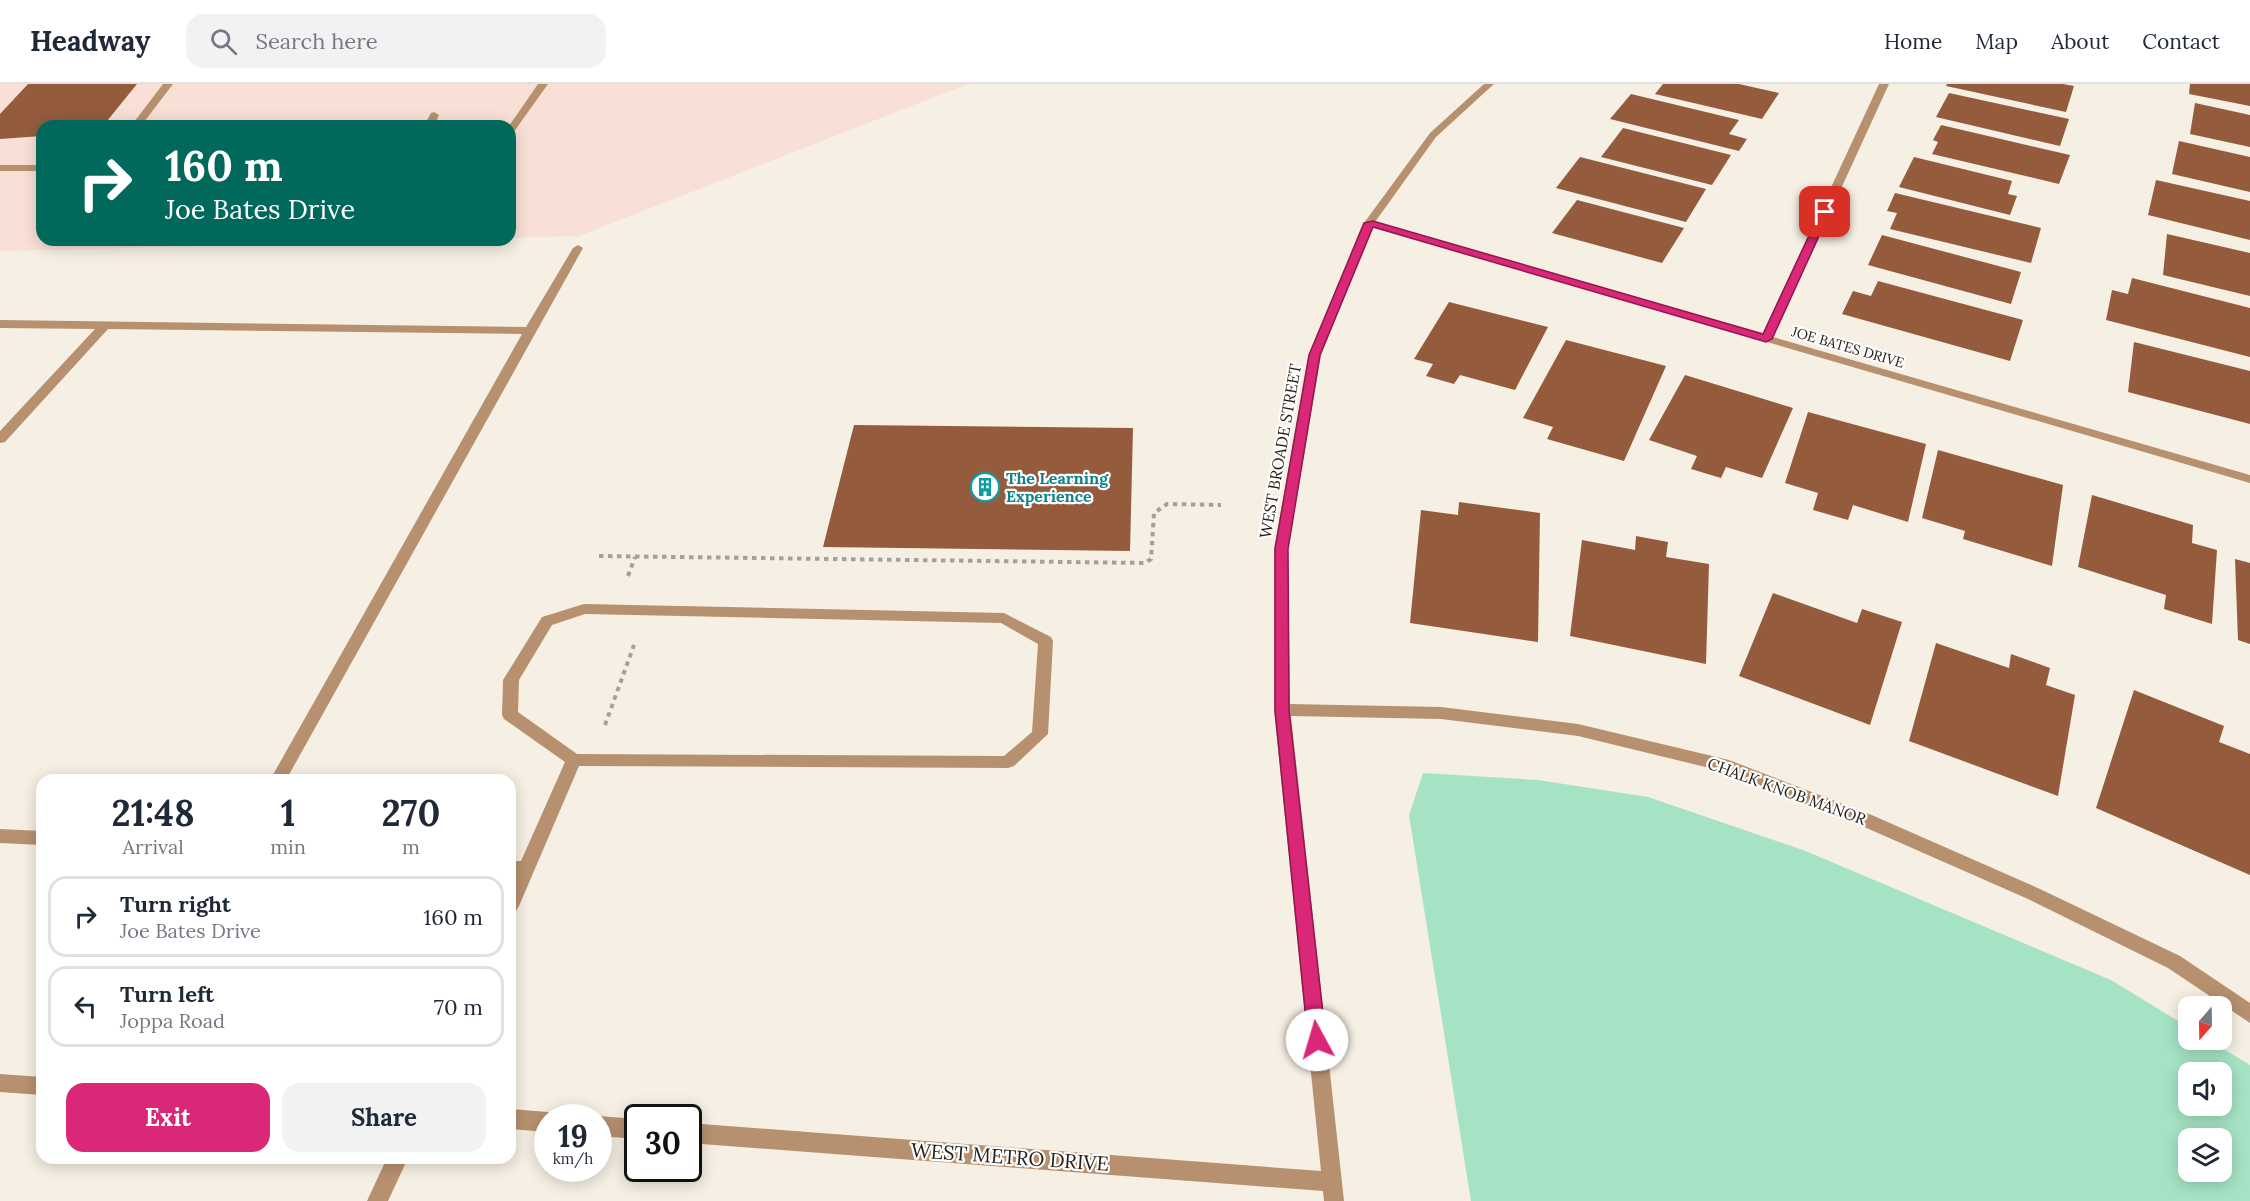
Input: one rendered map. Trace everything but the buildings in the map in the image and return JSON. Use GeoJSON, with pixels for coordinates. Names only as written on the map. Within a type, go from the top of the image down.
{"type":"FeatureCollection","features":[{"type":"Feature","properties":{"kind":"street"},"geometry":{"type":"LineString","coordinates":[[141,120],[168,84]]}},
{"type":"Feature","properties":{"kind":"street"},"geometry":{"type":"LineString","coordinates":[[516,122],[543,84]]}},
{"type":"Feature","properties":{"kind":"street","name":"WEST BROADE STREET"},"geometry":{"type":"LineString","coordinates":[[1333,1191],[1282,710],[1281,549],[1315,355],[1369,223],[1432,135],[1489,84]]}},
{"type":"Feature","properties":{"kind":"street"},"geometry":{"type":"LineString","coordinates":[[1766,339],[1884,84]]}},
{"type":"Feature","properties":{"kind":"street"},"geometry":{"type":"LineString","coordinates":[[432,120],[434,115]]}},
{"type":"Feature","properties":{"kind":"street"},"geometry":{"type":"LineString","coordinates":[[0,168],[36,168]]}},
{"type":"Feature","properties":{"kind":"street","name":"JOE BATES DRIVE"},"geometry":{"type":"LineString","coordinates":[[1369,223],[2250,479]]}},
{"type":"Feature","properties":{"kind":"street"},"geometry":{"type":"LineString","coordinates":[[281,774],[578,248]]}},
{"type":"Feature","properties":{"kind":"street"},"geometry":{"type":"LineString","coordinates":[[0,324],[530,331]]}},
{"type":"Feature","properties":{"kind":"street"},"geometry":{"type":"LineString","coordinates":[[0,439],[102,327]]}},
{"type":"Feature","properties":{"kind":"street"},"geometry":{"type":"LineString","coordinates":[[584,609],[1004,618],[1046,640],[1040,735],[1008,762],[574,760],[510,715],[511,680],[547,621],[584,609]]}},
{"type":"Feature","properties":{"kind":"street","name":"CHALK KNOB MANOR"},"geometry":{"type":"LineString","coordinates":[[1282,710],[1441,713],[1578,730],[1729,766],[1868,821],[2034,894],[2174,962],[2250,1014]]}},
{"type":"Feature","properties":{"kind":"street"},"geometry":{"type":"LineString","coordinates":[[518,868],[574,760]]}},
{"type":"Feature","properties":{"kind":"street"},"geometry":{"type":"LineString","coordinates":[[0,836],[36,838]]}},
{"type":"Feature","properties":{"kind":"street"},"geometry":{"type":"LineString","coordinates":[[0,1083],[36,1086]]}},
{"type":"Feature","properties":{"kind":"street"},"geometry":{"type":"LineString","coordinates":[[516,1119],[534,1121]]}},
{"type":"Feature","properties":{"kind":"street","name":"WEST METRO DRIVE"},"geometry":{"type":"LineString","coordinates":[[702,1134],[1333,1191]]}},
{"type":"Feature","properties":{"kind":"street"},"geometry":{"type":"LineString","coordinates":[[377,1201],[395,1164]]}},
{"type":"Feature","properties":{"kind":"path"},"geometry":{"type":"LineString","coordinates":[[598,556],[1145,563],[1151,559],[1154,513],[1167,504],[1221,505]]}},
{"type":"Feature","properties":{"kind":"path"},"geometry":{"type":"LineString","coordinates":[[603,732],[638,636]]}},
{"type":"Feature","properties":{"kind":"shaded area"},"geometry":{"type":"Polygon","coordinates":[[[0,84],[968,84],[579,236],[516,238],[516,120],[36,120],[36,246],[197,246],[0,251],[0,84]]]}},
{"type":"Feature","properties":{"kind":"green space"},"geometry":{"type":"Polygon","coordinates":[[[1423,773],[1538,780],[1648,797],[1803,850],[2111,980],[2178,1021],[2178,1050],[2225,1050],[2250,1065],[2250,1201],[1471,1201],[1409,815],[1423,773]]]}},
{"type":"Feature","properties":{"kind":"place","name":"The Learning Experience"},"geometry":{"type":"Point","coordinates":[985,487]}},
{"type":"Feature","properties":{"kind":"route"},"geometry":{"type":"LineString","coordinates":[[1317,1040],[1282,710],[1281,549],[1315,355],[1369,223],[1766,339],[1825,212]]}}]}
